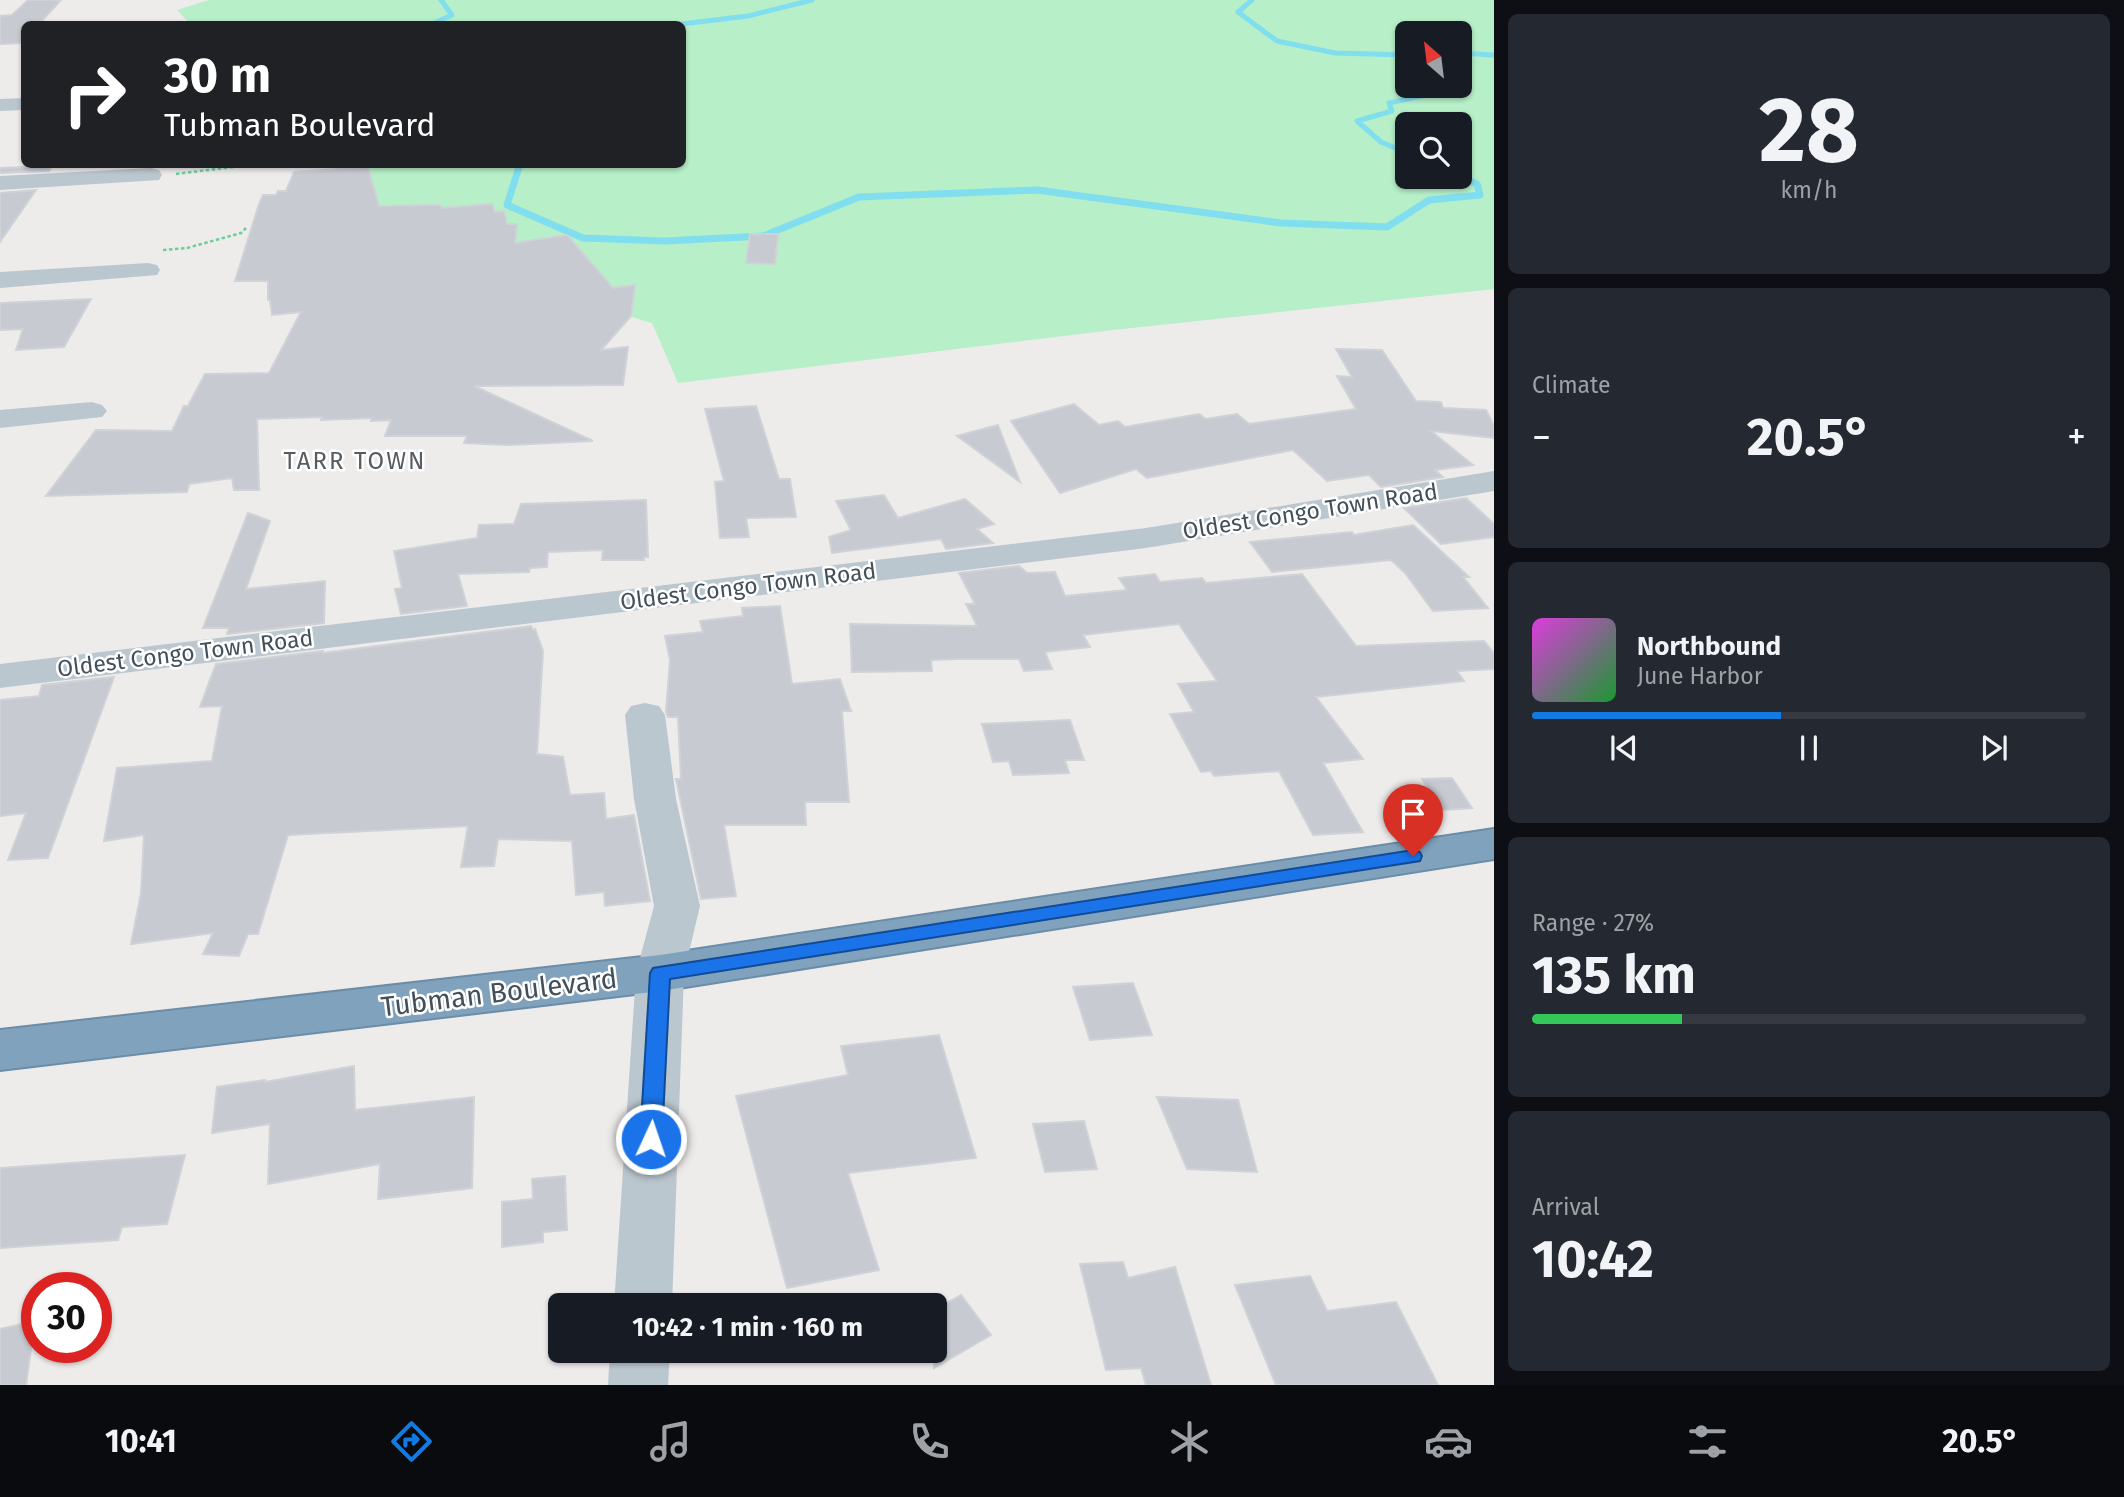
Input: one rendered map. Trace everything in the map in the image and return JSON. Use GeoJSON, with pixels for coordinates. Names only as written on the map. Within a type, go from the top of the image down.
{"type":"FeatureCollection","features":[{"type":"Feature","properties":{"kind":"highway","name":"Tubman Boulevard"},"geometry":{"type":"LineString","coordinates":[[0,1050],[660,973],[1494,844]]}},
{"type":"Feature","properties":{"kind":"street"},"geometry":{"type":"LineString","coordinates":[[0,105],[21,104]]}},
{"type":"Feature","properties":{"kind":"street"},"geometry":{"type":"LineString","coordinates":[[0,183],[151,174]]}},
{"type":"Feature","properties":{"kind":"street"},"geometry":{"type":"LineString","coordinates":[[0,280],[148,270]]}},
{"type":"Feature","properties":{"kind":"street"},"geometry":{"type":"LineString","coordinates":[[0,419],[92,411]]}},
{"type":"Feature","properties":{"kind":"street","name":"Oldest Congo Town Road"},"geometry":{"type":"LineString","coordinates":[[0,676],[1146,538],[1494,481]]}},
{"type":"Feature","properties":{"kind":"street"},"geometry":{"type":"LineString","coordinates":[[644,1293],[660,973],[677,906],[654,799],[645,715]]}},
{"type":"Feature","properties":{"kind":"street"},"geometry":{"type":"LineString","coordinates":[[638,1385],[639,1363]]}},
{"type":"Feature","properties":{"kind":"green space"},"geometry":{"type":"Polygon","coordinates":[[[209,0],[1494,0],[1494,289],[1113,330],[678,383],[652,323],[330,228],[349,168],[686,168],[686,21],[187,21],[177,10],[209,0]]]}},
{"type":"Feature","properties":{"kind":"building"},"geometry":{"type":"Polygon","coordinates":[[[28,0],[61,0],[42,21],[21,21],[21,43],[0,44],[0,16],[12,15],[28,0]]]}},
{"type":"Feature","properties":{"kind":"building"},"geometry":{"type":"Polygon","coordinates":[[[0,168],[51,168],[49,171],[0,173],[0,168]]]}},
{"type":"Feature","properties":{"kind":"building"},"geometry":{"type":"Polygon","coordinates":[[[368,168],[379,206],[440,205],[442,208],[492,204],[495,212],[504,211],[507,224],[517,224],[515,243],[567,235],[613,288],[635,285],[631,316],[601,350],[628,347],[623,385],[474,386],[593,441],[509,445],[464,443],[467,436],[385,436],[391,420],[321,420],[322,417],[257,419],[259,490],[234,490],[232,478],[189,484],[187,492],[46,496],[96,430],[172,431],[184,406],[188,406],[205,374],[269,373],[301,312],[272,315],[268,300],[268,281],[235,281],[263,195],[276,195],[278,191],[286,191],[294,172],[368,168]]]}},
{"type":"Feature","properties":{"kind":"building"},"geometry":{"type":"Polygon","coordinates":[[[36,190],[0,242],[0,193],[36,190]]]}},
{"type":"Feature","properties":{"kind":"building"},"geometry":{"type":"Polygon","coordinates":[[[750,234],[778,234],[775,264],[746,263],[750,234]]]}},
{"type":"Feature","properties":{"kind":"building"},"geometry":{"type":"Polygon","coordinates":[[[91,299],[64,347],[16,350],[23,329],[0,330],[0,303],[91,299]]]}},
{"type":"Feature","properties":{"kind":"building"},"geometry":{"type":"Polygon","coordinates":[[[1336,349],[1382,350],[1416,401],[1441,402],[1443,408],[1486,410],[1494,426],[1494,438],[1431,431],[1473,465],[1435,470],[1443,477],[1381,487],[1369,475],[1327,481],[1293,450],[1147,478],[1136,469],[1060,493],[1011,421],[1074,404],[1099,425],[1118,421],[1125,427],[1199,414],[1206,419],[1237,414],[1249,424],[1356,409],[1337,376],[1352,377],[1336,349]]]}},
{"type":"Feature","properties":{"kind":"building"},"geometry":{"type":"Polygon","coordinates":[[[756,406],[779,479],[790,479],[796,517],[746,518],[749,537],[720,538],[715,482],[724,481],[705,409],[756,406]]]}},
{"type":"Feature","properties":{"kind":"building"},"geometry":{"type":"Polygon","coordinates":[[[998,425],[1020,482],[957,436],[998,425]]]}},
{"type":"Feature","properties":{"kind":"building"},"geometry":{"type":"Polygon","coordinates":[[[884,495],[898,518],[965,499],[994,524],[977,529],[993,543],[946,549],[941,539],[832,553],[829,537],[851,530],[836,501],[884,495]]]}},
{"type":"Feature","properties":{"kind":"building"},"geometry":{"type":"Polygon","coordinates":[[[1466,498],[1494,524],[1494,537],[1441,544],[1404,508],[1466,498]]]}},
{"type":"Feature","properties":{"kind":"building"},"geometry":{"type":"Polygon","coordinates":[[[646,500],[648,557],[644,557],[644,560],[602,560],[603,550],[548,552],[547,567],[530,568],[529,572],[458,574],[467,606],[401,614],[395,589],[402,588],[394,551],[477,538],[479,525],[514,524],[521,504],[646,500]]]}},
{"type":"Feature","properties":{"kind":"building"},"geometry":{"type":"Polygon","coordinates":[[[248,513],[270,521],[246,589],[325,581],[324,623],[227,634],[229,628],[203,628],[248,513]]]}},
{"type":"Feature","properties":{"kind":"building"},"geometry":{"type":"Polygon","coordinates":[[[1413,525],[1469,577],[1463,577],[1488,608],[1433,611],[1405,573],[1391,560],[1272,572],[1250,542],[1352,532],[1354,535],[1413,525]]]}},
{"type":"Feature","properties":{"kind":"building"},"geometry":{"type":"Polygon","coordinates":[[[1019,566],[1027,573],[1055,572],[1065,596],[1127,590],[1119,578],[1155,574],[1160,582],[1202,578],[1206,583],[1302,574],[1356,646],[1484,641],[1494,653],[1494,669],[1457,671],[1464,681],[1316,697],[1363,759],[1323,763],[1363,832],[1313,835],[1279,771],[1214,776],[1211,771],[1201,772],[1170,714],[1194,712],[1178,684],[1217,681],[1179,624],[1083,635],[1090,647],[1045,652],[1052,669],[1024,671],[1019,659],[958,659],[931,660],[932,671],[852,672],[850,624],[977,626],[966,604],[975,604],[959,573],[1019,566]]]}},
{"type":"Feature","properties":{"kind":"building"},"geometry":{"type":"Polygon","coordinates":[[[780,606],[792,684],[840,679],[851,711],[842,711],[849,802],[805,802],[806,825],[724,825],[736,896],[701,899],[676,779],[681,779],[678,717],[668,717],[666,712],[670,660],[665,636],[703,632],[700,621],[743,616],[742,608],[780,606]]]}},
{"type":"Feature","properties":{"kind":"building"},"geometry":{"type":"Polygon","coordinates":[[[531,626],[535,629],[543,651],[537,754],[563,757],[570,795],[604,793],[606,819],[634,815],[650,901],[605,906],[604,892],[576,895],[572,841],[498,839],[494,866],[461,867],[468,826],[288,835],[258,934],[248,934],[239,956],[203,954],[213,933],[131,944],[141,893],[144,835],[104,841],[117,768],[212,761],[222,706],[200,707],[216,664],[531,626]]]}},
{"type":"Feature","properties":{"kind":"building"},"geometry":{"type":"Polygon","coordinates":[[[114,677],[48,858],[8,860],[26,813],[0,816],[0,700],[39,696],[42,685],[114,677]]]}},
{"type":"Feature","properties":{"kind":"building"},"geometry":{"type":"Polygon","coordinates":[[[1070,720],[1084,760],[1065,760],[1069,773],[1013,775],[1009,761],[993,762],[982,724],[1070,720]]]}},
{"type":"Feature","properties":{"kind":"building"},"geometry":{"type":"Polygon","coordinates":[[[1452,778],[1472,808],[1441,810],[1422,779],[1452,778]]]}},
{"type":"Feature","properties":{"kind":"building"},"geometry":{"type":"Polygon","coordinates":[[[1133,983],[1152,1035],[1090,1040],[1073,987],[1133,983]]]}},
{"type":"Feature","properties":{"kind":"building"},"geometry":{"type":"Polygon","coordinates":[[[939,1035],[976,1158],[848,1173],[879,1270],[787,1288],[736,1096],[848,1075],[841,1046],[939,1035]]]}},
{"type":"Feature","properties":{"kind":"building"},"geometry":{"type":"Polygon","coordinates":[[[354,1066],[355,1110],[474,1097],[472,1188],[378,1199],[380,1164],[268,1184],[270,1124],[212,1133],[217,1087],[265,1082],[354,1066]]]}},
{"type":"Feature","properties":{"kind":"building"},"geometry":{"type":"Polygon","coordinates":[[[1157,1097],[1238,1100],[1257,1172],[1187,1169],[1157,1097]]]}},
{"type":"Feature","properties":{"kind":"building"},"geometry":{"type":"Polygon","coordinates":[[[1084,1121],[1097,1169],[1045,1172],[1033,1124],[1084,1121]]]}},
{"type":"Feature","properties":{"kind":"building"},"geometry":{"type":"Polygon","coordinates":[[[185,1155],[167,1224],[122,1227],[118,1240],[0,1248],[0,1168],[185,1155]]]}},
{"type":"Feature","properties":{"kind":"building"},"geometry":{"type":"Polygon","coordinates":[[[565,1176],[567,1230],[543,1232],[543,1242],[502,1247],[502,1202],[533,1199],[532,1179],[565,1176]]]}},
{"type":"Feature","properties":{"kind":"building"},"geometry":{"type":"Polygon","coordinates":[[[1123,1262],[1128,1278],[1175,1267],[1211,1385],[1146,1385],[1141,1368],[1106,1370],[1080,1264],[1123,1262]]]}},
{"type":"Feature","properties":{"kind":"building"},"geometry":{"type":"Polygon","coordinates":[[[1310,1276],[1327,1311],[1396,1302],[1438,1385],[1276,1385],[1235,1285],[1310,1276]]]}},
{"type":"Feature","properties":{"kind":"building"},"geometry":{"type":"Polygon","coordinates":[[[961,1295],[991,1335],[947,1360],[947,1303],[961,1295]]]}},
{"type":"Feature","properties":{"kind":"building"},"geometry":{"type":"Polygon","coordinates":[[[21,1324],[21,1363],[29,1363],[26,1385],[0,1385],[0,1329],[21,1324]]]}},
{"type":"Feature","properties":{"kind":"waterway"},"geometry":{"type":"LineString","coordinates":[[439,21],[452,15],[441,0]]}},
{"type":"Feature","properties":{"kind":"waterway"},"geometry":{"type":"LineString","coordinates":[[686,24],[748,16],[812,0]]}},
{"type":"Feature","properties":{"kind":"waterway"},"geometry":{"type":"LineString","coordinates":[[1252,0],[1238,12],[1277,41],[1335,53],[1395,55]]}},
{"type":"Feature","properties":{"kind":"waterway"},"geometry":{"type":"LineString","coordinates":[[1472,54],[1494,55]]}},
{"type":"Feature","properties":{"kind":"waterway"},"geometry":{"type":"LineString","coordinates":[[1395,148],[1381,142],[1357,121],[1392,111],[1389,103],[1412,98]]}},
{"type":"Feature","properties":{"kind":"waterway"},"geometry":{"type":"LineString","coordinates":[[519,168],[507,205],[583,238],[665,241],[763,236],[859,197],[1037,190],[1281,223],[1387,227],[1429,200],[1480,195],[1477,184],[1472,182]]}},
{"type":"Feature","properties":{"kind":"district","name":"TARR TOWN"},"geometry":{"type":"Point","coordinates":[355,461]}},
{"type":"Feature","properties":{"kind":"route"},"geometry":{"type":"LineString","coordinates":[[651,1139],[660,973],[1413,856]]}}]}
